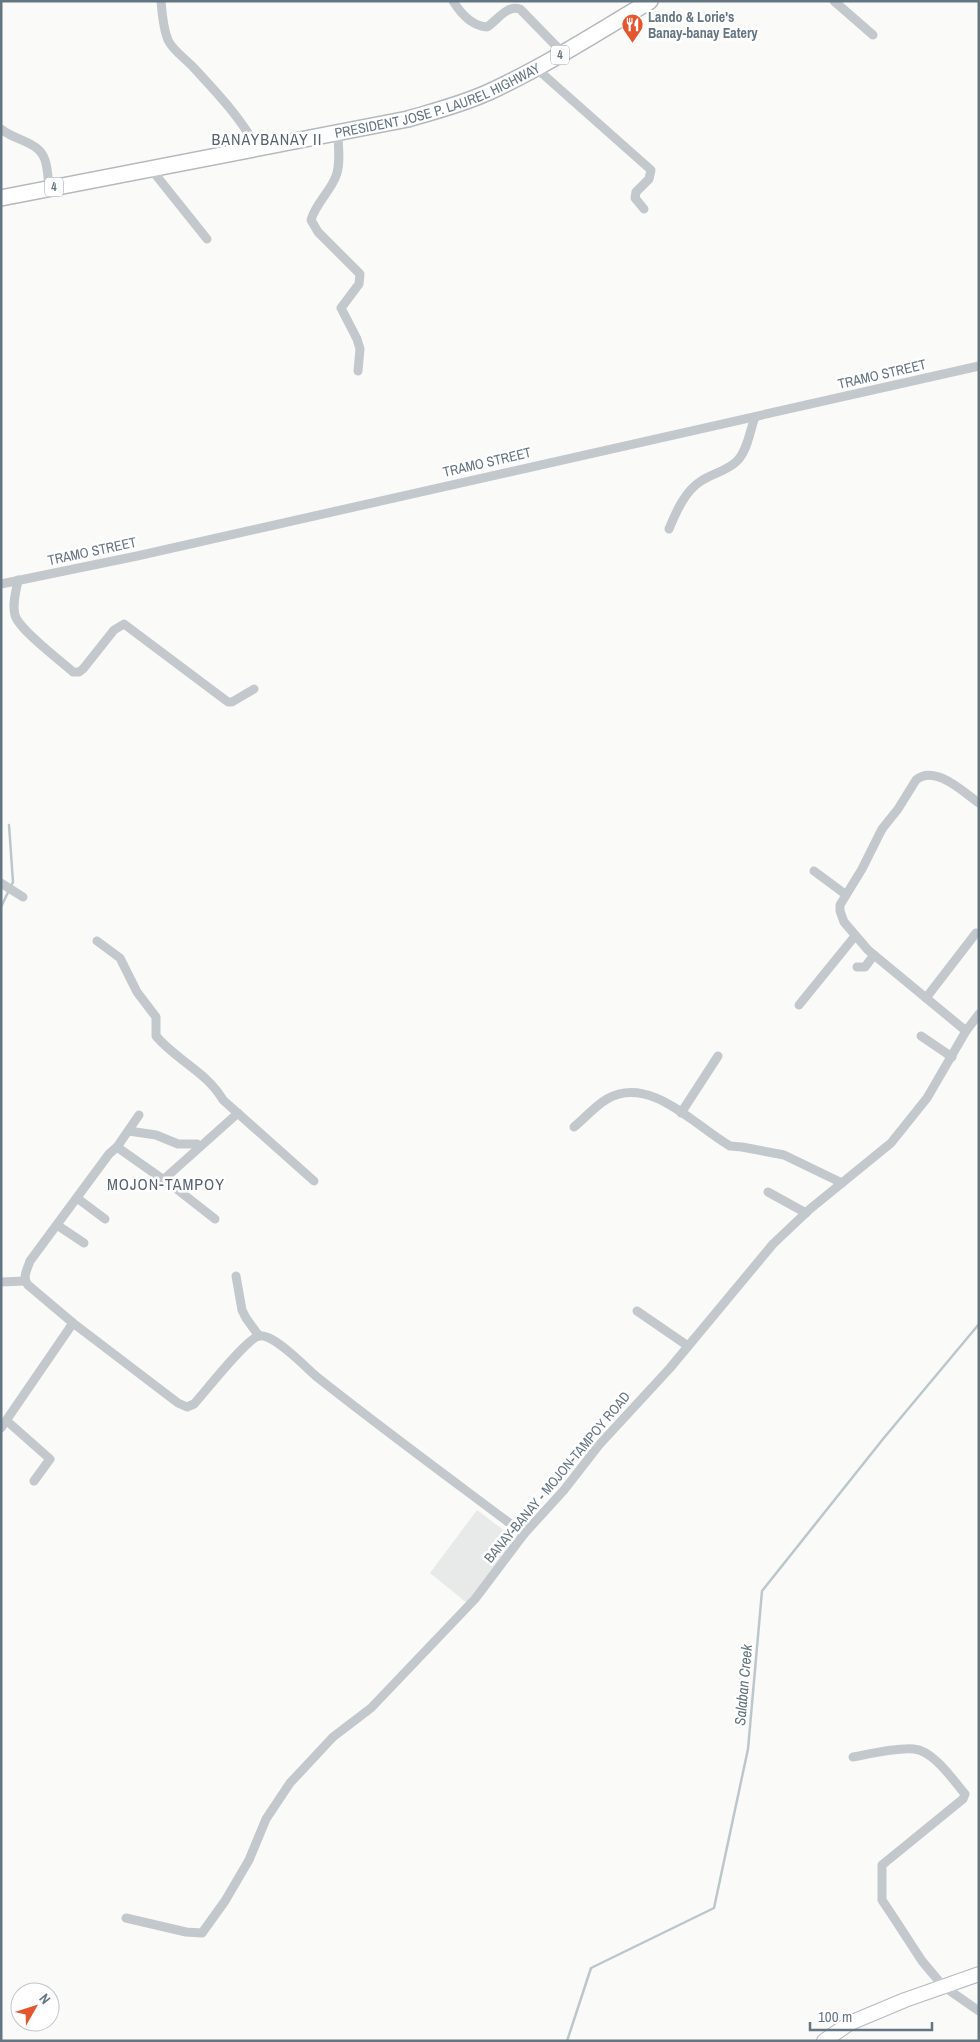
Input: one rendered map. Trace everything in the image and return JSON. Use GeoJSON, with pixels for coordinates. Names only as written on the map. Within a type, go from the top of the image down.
{"type":"FeatureCollection","features":[{"type":"Feature","properties":{"kind":"highway","name":"PRESIDENT JOSE P. LAUREL HIGHWAY"},"geometry":{"type":"LineString","coordinates":[[1,198],[408,119],[466,102],[536,68],[650,1]]}},
{"type":"Feature","properties":{"kind":"main road"},"geometry":{"type":"LineString","coordinates":[[824,2041],[850,2023],[943,1986],[979,1974]]}},
{"type":"Feature","properties":{"kind":"street"},"geometry":{"type":"LineString","coordinates":[[161,1],[167,39],[229,106],[247,130],[256,148]]}},
{"type":"Feature","properties":{"kind":"street"},"geometry":{"type":"LineString","coordinates":[[453,1],[472,23],[487,27],[508,9],[513,7],[520,8],[563,53]]}},
{"type":"Feature","properties":{"kind":"street"},"geometry":{"type":"LineString","coordinates":[[834,1],[874,35]]}},
{"type":"Feature","properties":{"kind":"street"},"geometry":{"type":"LineString","coordinates":[[536,68],[651,170],[649,179],[636,192],[635,198],[644,209]]}},
{"type":"Feature","properties":{"kind":"street"},"geometry":{"type":"LineString","coordinates":[[1,129],[8,135],[34,146],[41,152],[45,161],[49,188]]}},
{"type":"Feature","properties":{"kind":"street"},"geometry":{"type":"LineString","coordinates":[[338,133],[336,176],[314,210],[311,220],[318,232],[360,274],[359,284],[341,308],[360,349],[358,371]]}},
{"type":"Feature","properties":{"kind":"street"},"geometry":{"type":"LineString","coordinates":[[151,169],[207,239]]}},
{"type":"Feature","properties":{"kind":"street","name":"TRAMO STREET"},"geometry":{"type":"LineString","coordinates":[[1,584],[979,366]]}},
{"type":"Feature","properties":{"kind":"street"},"geometry":{"type":"LineString","coordinates":[[669,529],[684,498],[691,490],[701,481],[731,466],[738,459],[744,451],[755,417]]}},
{"type":"Feature","properties":{"kind":"street"},"geometry":{"type":"LineString","coordinates":[[18,580],[14,601],[15,616],[22,628],[73,672],[83,670],[114,630],[124,624],[228,702],[232,702],[254,689]]}},
{"type":"Feature","properties":{"kind":"street"},"geometry":{"type":"LineString","coordinates":[[966,1031],[874,955],[844,922],[840,911],[841,901],[862,869],[882,829],[920,776],[927,774],[941,778],[979,804]]}},
{"type":"Feature","properties":{"kind":"street"},"geometry":{"type":"LineString","coordinates":[[814,871],[845,894]]}},
{"type":"Feature","properties":{"kind":"street"},"geometry":{"type":"LineString","coordinates":[[2,884],[23,897]]}},
{"type":"Feature","properties":{"kind":"street"},"geometry":{"type":"LineString","coordinates":[[926,998],[976,934]]}},
{"type":"Feature","properties":{"kind":"street"},"geometry":{"type":"LineString","coordinates":[[799,1005],[855,936]]}},
{"type":"Feature","properties":{"kind":"street"},"geometry":{"type":"LineString","coordinates":[[97,941],[120,958],[137,992],[156,1017],[156,1036],[161,1043],[191,1065],[216,1088],[222,1100],[314,1180]]}},
{"type":"Feature","properties":{"kind":"street"},"geometry":{"type":"LineString","coordinates":[[857,967],[864,967],[874,955]]}},
{"type":"Feature","properties":{"kind":"street","name":"BANAY-BANAY - MOJON-TAMPOY ROAD"},"geometry":{"type":"LineString","coordinates":[[126,1918],[186,1932],[202,1932],[225,1901],[249,1860],[266,1819],[290,1783],[333,1737],[371,1708],[475,1599],[524,1534],[564,1490],[599,1445],[688,1346],[772,1244],[806,1213],[891,1143],[927,1098],[966,1031],[979,1014]]}},
{"type":"Feature","properties":{"kind":"street"},"geometry":{"type":"LineString","coordinates":[[921,1036],[952,1057]]}},
{"type":"Feature","properties":{"kind":"street"},"geometry":{"type":"LineString","coordinates":[[681,1113],[718,1056]]}},
{"type":"Feature","properties":{"kind":"street"},"geometry":{"type":"LineString","coordinates":[[574,1127],[607,1099],[620,1094],[634,1093],[651,1096],[663,1101],[730,1146],[784,1155],[842,1183]]}},
{"type":"Feature","properties":{"kind":"street"},"geometry":{"type":"LineString","coordinates":[[163,1180],[238,1113]]}},
{"type":"Feature","properties":{"kind":"street"},"geometry":{"type":"LineString","coordinates":[[25,1281],[30,1262],[108,1154],[117,1147],[139,1115]]}},
{"type":"Feature","properties":{"kind":"street"},"geometry":{"type":"LineString","coordinates":[[129,1131],[156,1135],[178,1144],[197,1144]]}},
{"type":"Feature","properties":{"kind":"street"},"geometry":{"type":"LineString","coordinates":[[117,1147],[215,1219]]}},
{"type":"Feature","properties":{"kind":"street"},"geometry":{"type":"LineString","coordinates":[[768,1192],[806,1213]]}},
{"type":"Feature","properties":{"kind":"street"},"geometry":{"type":"LineString","coordinates":[[77,1198],[105,1219]]}},
{"type":"Feature","properties":{"kind":"street"},"geometry":{"type":"LineString","coordinates":[[57,1225],[84,1243]]}},
{"type":"Feature","properties":{"kind":"street"},"geometry":{"type":"LineString","coordinates":[[236,1276],[242,1310],[259,1336],[276,1341],[317,1377],[524,1534]]}},
{"type":"Feature","properties":{"kind":"street"},"geometry":{"type":"LineString","coordinates":[[1,1282],[25,1281]]}},
{"type":"Feature","properties":{"kind":"street"},"geometry":{"type":"LineString","coordinates":[[25,1281],[73,1323],[178,1403],[187,1407],[194,1404],[236,1356],[259,1336]]}},
{"type":"Feature","properties":{"kind":"street"},"geometry":{"type":"LineString","coordinates":[[637,1311],[688,1346]]}},
{"type":"Feature","properties":{"kind":"street"},"geometry":{"type":"LineString","coordinates":[[34,1481],[50,1459],[4,1424],[73,1323]]}},
{"type":"Feature","properties":{"kind":"street"},"geometry":{"type":"LineString","coordinates":[[853,1757],[915,1749],[928,1754],[944,1768],[966,1796],[882,1866],[884,1882],[882,1900],[922,1961],[943,1986],[979,2011]]}},
{"type":"Feature","properties":{"kind":"shaded area"},"geometry":{"type":"Polygon","coordinates":[[[477,1510],[515,1539],[467,1603],[430,1573],[477,1510]]]}},
{"type":"Feature","properties":{"kind":"waterway"},"geometry":{"type":"LineString","coordinates":[[1,907],[13,882],[9,825]]}},
{"type":"Feature","properties":{"kind":"waterway","name":"Salaban Creek"},"geometry":{"type":"LineString","coordinates":[[567,2041],[591,1968],[714,1908],[748,1749],[762,1591],[883,1439],[979,1324]]}},
{"type":"Feature","properties":{"kind":"place","name":"Lando & Lorie's Banay-banay Eatery"},"geometry":{"type":"Point","coordinates":[632,44]}},
{"type":"Feature","properties":{"kind":"district","name":"BANAYBANAY II"},"geometry":{"type":"Point","coordinates":[267,139]}},
{"type":"Feature","properties":{"kind":"district","name":"MOJON-TAMPOY"},"geometry":{"type":"Point","coordinates":[166,1184]}}]}
